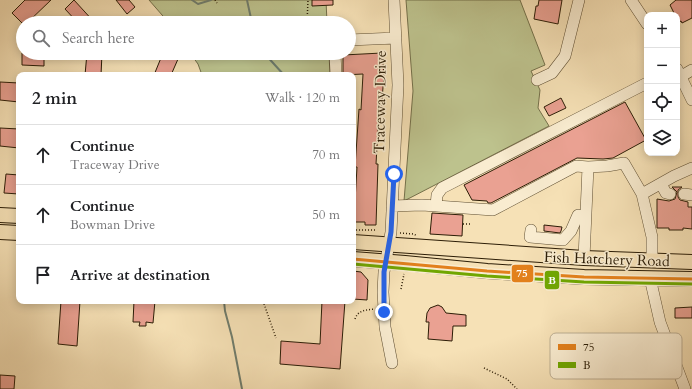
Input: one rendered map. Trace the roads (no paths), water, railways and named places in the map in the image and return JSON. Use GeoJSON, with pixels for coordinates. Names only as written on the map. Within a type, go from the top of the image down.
{"type":"FeatureCollection","features":[{"type":"Feature","properties":{"kind":"main road"},"geometry":{"type":"LineString","coordinates":[[0,215],[16,216]]}},
{"type":"Feature","properties":{"kind":"main road"},"geometry":{"type":"LineString","coordinates":[[0,232],[16,233]]}},
{"type":"Feature","properties":{"kind":"main road","name":"Fish Hatchery Road"},"geometry":{"type":"LineString","coordinates":[[356,243],[387,253],[544,274],[584,277],[692,279]]}},
{"type":"Feature","properties":{"kind":"main road","name":"Fish Hatchery Road"},"geometry":{"type":"LineString","coordinates":[[356,258],[387,253],[692,262]]}},
{"type":"Feature","properties":{"kind":"main road"},"geometry":{"type":"LineString","coordinates":[[544,274],[570,269],[583,262],[584,258]]}},
{"type":"Feature","properties":{"kind":"street","name":"Traceway Drive"},"geometry":{"type":"LineString","coordinates":[[392,363],[385,327],[383,292],[392,206],[398,85],[394,0]]}},
{"type":"Feature","properties":{"kind":"street"},"geometry":{"type":"LineString","coordinates":[[537,80],[552,73],[565,56],[579,0]]}},
{"type":"Feature","properties":{"kind":"street"},"geometry":{"type":"LineString","coordinates":[[631,0],[644,20]]}},
{"type":"Feature","properties":{"kind":"street"},"geometry":{"type":"LineString","coordinates":[[356,40],[396,38]]}},
{"type":"Feature","properties":{"kind":"street"},"geometry":{"type":"LineString","coordinates":[[335,60],[336,72]]}},
{"type":"Feature","properties":{"kind":"street"},"geometry":{"type":"LineString","coordinates":[[680,73],[692,70]]}},
{"type":"Feature","properties":{"kind":"street"},"geometry":{"type":"LineString","coordinates":[[680,75],[692,100]]}},
{"type":"Feature","properties":{"kind":"street"},"geometry":{"type":"LineString","coordinates":[[436,206],[437,195],[442,188],[645,84]]}},
{"type":"Feature","properties":{"kind":"street"},"geometry":{"type":"LineString","coordinates":[[392,206],[436,206],[493,210],[576,166],[607,166],[624,163],[642,194],[652,237],[652,261]]}},
{"type":"Feature","properties":{"kind":"street"},"geometry":{"type":"LineString","coordinates":[[584,258],[588,167]]}},
{"type":"Feature","properties":{"kind":"street"},"geometry":{"type":"LineString","coordinates":[[642,194],[692,168]]}},
{"type":"Feature","properties":{"kind":"street"},"geometry":{"type":"LineString","coordinates":[[661,184],[666,193],[670,194]]}},
{"type":"Feature","properties":{"kind":"street"},"geometry":{"type":"LineString","coordinates":[[531,230],[530,237],[563,240],[571,231],[578,214]]}},
{"type":"Feature","properties":{"kind":"street"},"geometry":{"type":"LineString","coordinates":[[650,278],[660,322],[664,333]]}},
{"type":"Feature","properties":{"kind":"street"},"geometry":{"type":"LineString","coordinates":[[681,379],[685,389]]}},
{"type":"Feature","properties":{"kind":"waterway"},"geometry":{"type":"LineString","coordinates":[[192,0],[198,4],[211,0]]}},
{"type":"Feature","properties":{"kind":"waterway"},"geometry":{"type":"LineString","coordinates":[[247,0],[250,16]]}},
{"type":"Feature","properties":{"kind":"waterway"},"geometry":{"type":"LineString","coordinates":[[270,60],[281,72]]}},
{"type":"Feature","properties":{"kind":"waterway"},"geometry":{"type":"LineString","coordinates":[[224,304],[242,389]]}}]}
